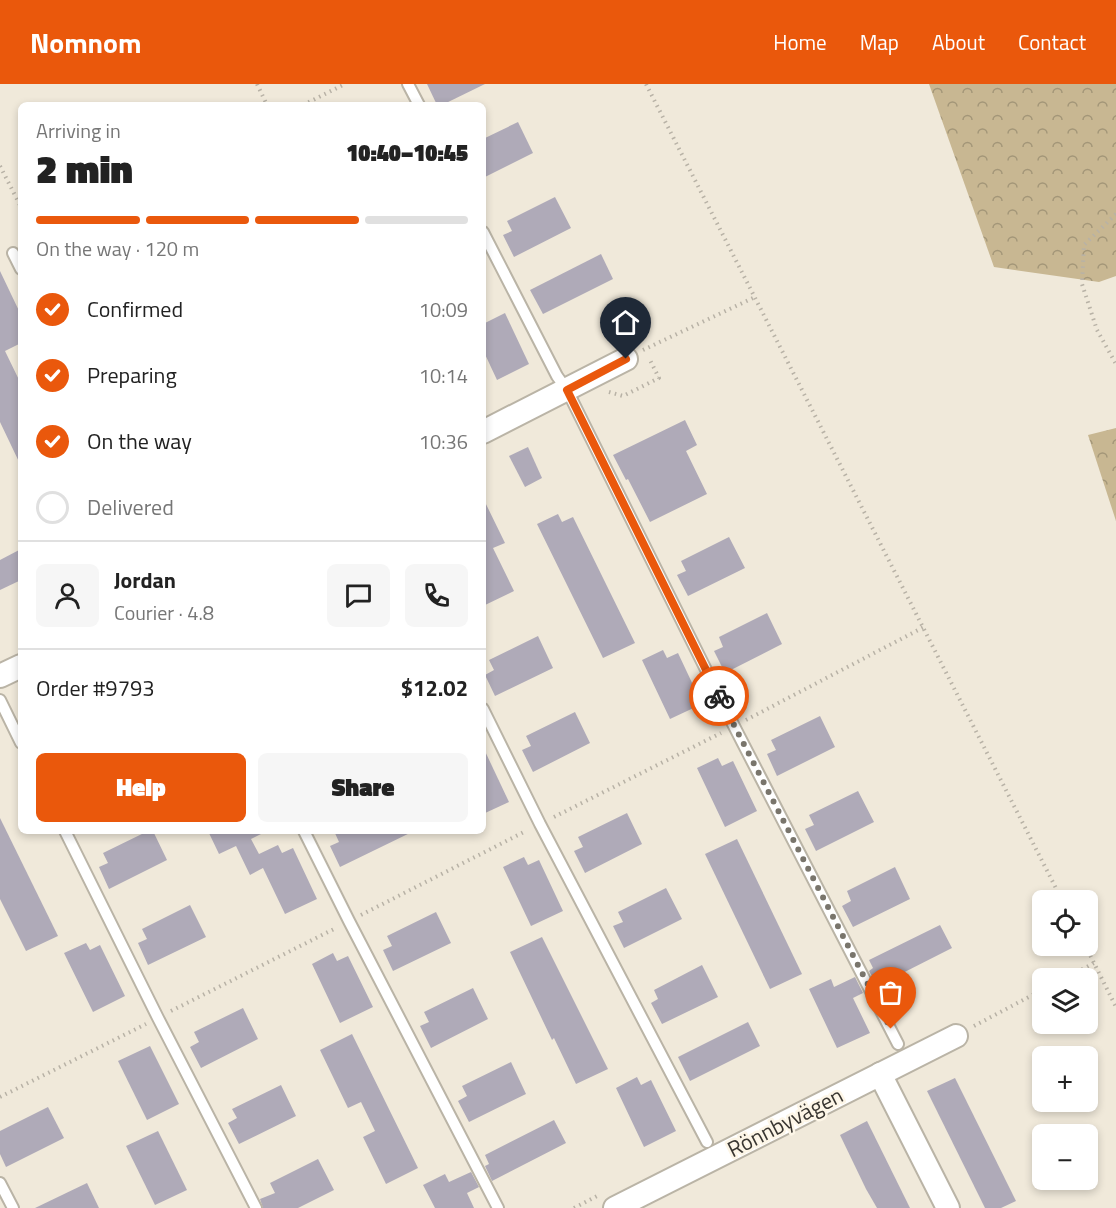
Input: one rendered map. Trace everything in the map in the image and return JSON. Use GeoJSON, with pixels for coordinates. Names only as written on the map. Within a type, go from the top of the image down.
{"type":"FeatureCollection","features":[{"type":"Feature","properties":{"kind":"street"},"geometry":{"type":"LineString","coordinates":[[486,430],[626,359]]}},
{"type":"Feature","properties":{"kind":"street"},"geometry":{"type":"LineString","coordinates":[[0,676],[18,667]]}},
{"type":"Feature","properties":{"kind":"street","name":"Rönnbyvägen"},"geometry":{"type":"LineString","coordinates":[[615,1208],[653,1200],[880,1074],[956,1036]]}},
{"type":"Feature","properties":{"kind":"street"},"geometry":{"type":"LineString","coordinates":[[880,1074],[948,1208]]}},
{"type":"Feature","properties":{"kind":"lane"},"geometry":{"type":"LineString","coordinates":[[408,84],[417,102]]}},
{"type":"Feature","properties":{"kind":"lane"},"geometry":{"type":"LineString","coordinates":[[486,238],[556,376],[567,390],[734,726],[898,1044]]}},
{"type":"Feature","properties":{"kind":"lane"},"geometry":{"type":"LineString","coordinates":[[13,252],[18,263]]}},
{"type":"Feature","properties":{"kind":"lane"},"geometry":{"type":"LineString","coordinates":[[0,700],[18,737]]}},
{"type":"Feature","properties":{"kind":"lane"},"geometry":{"type":"LineString","coordinates":[[486,715],[540,824],[707,1142]]}},
{"type":"Feature","properties":{"kind":"lane"},"geometry":{"type":"LineString","coordinates":[[66,834],[256,1208]]}},
{"type":"Feature","properties":{"kind":"lane"},"geometry":{"type":"LineString","coordinates":[[306,834],[498,1208]]}},
{"type":"Feature","properties":{"kind":"lane"},"geometry":{"type":"LineString","coordinates":[[0,1183],[13,1208]]}},
{"type":"Feature","properties":{"kind":"path"},"geometry":{"type":"LineString","coordinates":[[257,84],[266,102]]}},
{"type":"Feature","properties":{"kind":"path"},"geometry":{"type":"LineString","coordinates":[[309,102],[345,84]]}},
{"type":"Feature","properties":{"kind":"path"},"geometry":{"type":"LineString","coordinates":[[646,84],[753,298],[924,627],[1057,890]]}},
{"type":"Feature","properties":{"kind":"path"},"geometry":{"type":"LineString","coordinates":[[0,166],[18,201]]}},
{"type":"Feature","properties":{"kind":"path"},"geometry":{"type":"LineString","coordinates":[[1116,214],[1084,245],[1082,284],[1097,330],[1116,364]]}},
{"type":"Feature","properties":{"kind":"path"},"geometry":{"type":"LineString","coordinates":[[626,359],[753,298]]}},
{"type":"Feature","properties":{"kind":"path"},"geometry":{"type":"LineString","coordinates":[[0,1097],[734,726],[924,627]]}},
{"type":"Feature","properties":{"kind":"path"},"geometry":{"type":"LineString","coordinates":[[1090,956],[1116,1007]]}},
{"type":"Feature","properties":{"kind":"path"},"geometry":{"type":"LineString","coordinates":[[1085,968],[1094,963]]}},
{"type":"Feature","properties":{"kind":"path"},"geometry":{"type":"LineString","coordinates":[[956,1036],[1032,995]]}},
{"type":"Feature","properties":{"kind":"green space"},"geometry":{"type":"Polygon","coordinates":[[[929,84],[1116,84],[1116,276],[1099,282],[994,267],[929,84]]]}},
{"type":"Feature","properties":{"kind":"green space"},"geometry":{"type":"Polygon","coordinates":[[[1116,428],[1116,521],[1088,435],[1116,428]]]}},
{"type":"Feature","properties":{"kind":"building"},"geometry":{"type":"Polygon","coordinates":[[[427,84],[485,84],[448,102],[436,102],[427,84]]]}},
{"type":"Feature","properties":{"kind":"building"},"geometry":{"type":"Polygon","coordinates":[[[518,122],[533,153],[486,176],[486,138],[518,122]]]}},
{"type":"Feature","properties":{"kind":"building"},"geometry":{"type":"Polygon","coordinates":[[[555,197],[571,228],[514,257],[503,235],[512,231],[507,221],[555,197]]]}},
{"type":"Feature","properties":{"kind":"building"},"geometry":{"type":"Polygon","coordinates":[[[601,254],[613,279],[543,314],[530,290],[601,254]]]}},
{"type":"Feature","properties":{"kind":"building"},"geometry":{"type":"Polygon","coordinates":[[[0,271],[18,309],[18,344],[5,351],[18,378],[18,460],[0,422],[0,271]]]}},
{"type":"Feature","properties":{"kind":"building"},"geometry":{"type":"Polygon","coordinates":[[[505,313],[529,364],[497,380],[486,356],[486,322],[505,313]]]}},
{"type":"Feature","properties":{"kind":"building"},"geometry":{"type":"Polygon","coordinates":[[[685,420],[697,445],[686,451],[707,494],[650,522],[613,455],[685,420]]]}},
{"type":"Feature","properties":{"kind":"building"},"geometry":{"type":"Polygon","coordinates":[[[528,447],[542,478],[525,487],[509,456],[528,447]]]}},
{"type":"Feature","properties":{"kind":"building"},"geometry":{"type":"Polygon","coordinates":[[[486,504],[505,543],[493,548],[514,591],[486,605],[486,504]]]}},
{"type":"Feature","properties":{"kind":"building"},"geometry":{"type":"Polygon","coordinates":[[[558,514],[562,522],[573,517],[635,643],[603,658],[537,524],[558,514]]]}},
{"type":"Feature","properties":{"kind":"building"},"geometry":{"type":"Polygon","coordinates":[[[729,537],[745,568],[688,596],[677,575],[686,571],[681,561],[729,537]]]}},
{"type":"Feature","properties":{"kind":"building"},"geometry":{"type":"Polygon","coordinates":[[[18,551],[18,581],[0,590],[0,560],[18,551]]]}},
{"type":"Feature","properties":{"kind":"building"},"geometry":{"type":"Polygon","coordinates":[[[767,613],[782,644],[725,673],[714,651],[723,647],[719,637],[767,613]]]}},
{"type":"Feature","properties":{"kind":"building"},"geometry":{"type":"Polygon","coordinates":[[[538,636],[553,668],[495,696],[486,677],[486,674],[494,670],[489,660],[538,636]]]}},
{"type":"Feature","properties":{"kind":"building"},"geometry":{"type":"Polygon","coordinates":[[[663,650],[667,658],[678,653],[702,704],[670,719],[642,660],[663,650]]]}},
{"type":"Feature","properties":{"kind":"building"},"geometry":{"type":"Polygon","coordinates":[[[575,712],[590,743],[533,772],[522,750],[531,746],[526,736],[575,712]]]}},
{"type":"Feature","properties":{"kind":"building"},"geometry":{"type":"Polygon","coordinates":[[[820,716],[835,747],[777,776],[767,754],[776,750],[771,740],[820,716]]]}},
{"type":"Feature","properties":{"kind":"building"},"geometry":{"type":"Polygon","coordinates":[[[486,753],[509,802],[486,813],[486,753]]]}},
{"type":"Feature","properties":{"kind":"building"},"geometry":{"type":"Polygon","coordinates":[[[718,758],[722,766],[733,761],[757,811],[725,827],[697,768],[718,758]]]}},
{"type":"Feature","properties":{"kind":"building"},"geometry":{"type":"Polygon","coordinates":[[[858,791],[874,822],[816,851],[805,829],[814,825],[809,815],[858,791]]]}},
{"type":"Feature","properties":{"kind":"building"},"geometry":{"type":"Polygon","coordinates":[[[627,813],[642,844],[585,873],[574,851],[583,847],[578,837],[627,813]]]}},
{"type":"Feature","properties":{"kind":"building"},"geometry":{"type":"Polygon","coordinates":[[[0,818],[58,936],[26,951],[0,899],[0,818]]]}},
{"type":"Feature","properties":{"kind":"building"},"geometry":{"type":"Polygon","coordinates":[[[142,834],[154,834],[167,860],[109,889],[99,867],[108,863],[103,853],[142,834]]]}},
{"type":"Feature","properties":{"kind":"building"},"geometry":{"type":"Polygon","coordinates":[[[209,834],[261,834],[251,839],[259,854],[278,845],[282,853],[293,848],[317,899],[285,914],[263,868],[250,875],[236,846],[219,854],[209,834]]]}},
{"type":"Feature","properties":{"kind":"building"},"geometry":{"type":"Polygon","coordinates":[[[335,834],[408,834],[340,867],[330,846],[339,842],[335,834]]]}},
{"type":"Feature","properties":{"kind":"building"},"geometry":{"type":"Polygon","coordinates":[[[737,839],[802,974],[770,989],[705,854],[737,839]]]}},
{"type":"Feature","properties":{"kind":"building"},"geometry":{"type":"Polygon","coordinates":[[[524,857],[528,865],[539,860],[563,911],[531,926],[503,867],[524,857]]]}},
{"type":"Feature","properties":{"kind":"building"},"geometry":{"type":"Polygon","coordinates":[[[895,867],[910,899],[853,927],[842,906],[851,901],[847,891],[895,867]]]}},
{"type":"Feature","properties":{"kind":"building"},"geometry":{"type":"Polygon","coordinates":[[[666,888],[682,919],[624,948],[613,926],[623,922],[618,912],[666,888]]]}},
{"type":"Feature","properties":{"kind":"building"},"geometry":{"type":"Polygon","coordinates":[[[190,905],[206,937],[148,965],[138,943],[147,939],[142,929],[190,905]]]}},
{"type":"Feature","properties":{"kind":"building"},"geometry":{"type":"Polygon","coordinates":[[[436,912],[451,943],[393,971],[383,950],[392,946],[387,936],[436,912]]]}},
{"type":"Feature","properties":{"kind":"building"},"geometry":{"type":"Polygon","coordinates":[[[940,925],[952,948],[877,986],[869,971],[873,968],[869,960],[940,925]]]}},
{"type":"Feature","properties":{"kind":"building"},"geometry":{"type":"Polygon","coordinates":[[[542,937],[608,1069],[576,1084],[510,952],[542,937]]]}},
{"type":"Feature","properties":{"kind":"building"},"geometry":{"type":"Polygon","coordinates":[[[86,943],[90,950],[100,945],[125,996],[93,1012],[64,953],[86,943]]]}},
{"type":"Feature","properties":{"kind":"building"},"geometry":{"type":"Polygon","coordinates":[[[333,953],[337,961],[348,956],[373,1007],[340,1023],[312,964],[333,953]]]}},
{"type":"Feature","properties":{"kind":"building"},"geometry":{"type":"Polygon","coordinates":[[[702,965],[718,997],[662,1024],[651,1003],[658,999],[654,990],[702,965]]]}},
{"type":"Feature","properties":{"kind":"building"},"geometry":{"type":"Polygon","coordinates":[[[855,977],[863,993],[853,998],[870,1033],[837,1048],[809,989],[831,979],[834,987],[855,977]]]}},
{"type":"Feature","properties":{"kind":"building"},"geometry":{"type":"Polygon","coordinates":[[[473,988],[488,1019],[431,1048],[420,1026],[429,1022],[424,1012],[473,988]]]}},
{"type":"Feature","properties":{"kind":"building"},"geometry":{"type":"Polygon","coordinates":[[[243,1008],[258,1039],[201,1068],[190,1047],[199,1042],[194,1032],[243,1008]]]}},
{"type":"Feature","properties":{"kind":"building"},"geometry":{"type":"Polygon","coordinates":[[[748,1022],[760,1046],[690,1081],[678,1057],[748,1022]]]}},
{"type":"Feature","properties":{"kind":"building"},"geometry":{"type":"Polygon","coordinates":[[[352,1034],[418,1168],[386,1184],[363,1137],[375,1131],[361,1102],[348,1108],[320,1050],[352,1034]]]}},
{"type":"Feature","properties":{"kind":"building"},"geometry":{"type":"Polygon","coordinates":[[[150,1046],[179,1104],[147,1120],[118,1061],[150,1046]]]}},
{"type":"Feature","properties":{"kind":"building"},"geometry":{"type":"Polygon","coordinates":[[[511,1062],[526,1094],[469,1122],[458,1101],[467,1096],[462,1086],[511,1062]]]}},
{"type":"Feature","properties":{"kind":"building"},"geometry":{"type":"Polygon","coordinates":[[[637,1077],[641,1085],[651,1080],[676,1131],[644,1147],[616,1088],[637,1077]]]}},
{"type":"Feature","properties":{"kind":"building"},"geometry":{"type":"Polygon","coordinates":[[[955,1078],[1016,1201],[1001,1208],[985,1208],[927,1091],[955,1078]]]}},
{"type":"Feature","properties":{"kind":"building"},"geometry":{"type":"Polygon","coordinates":[[[281,1085],[296,1116],[239,1144],[228,1123],[237,1118],[232,1109],[281,1085]]]}},
{"type":"Feature","properties":{"kind":"building"},"geometry":{"type":"Polygon","coordinates":[[[48,1107],[64,1138],[6,1167],[0,1154],[0,1131],[48,1107]]]}},
{"type":"Feature","properties":{"kind":"building"},"geometry":{"type":"Polygon","coordinates":[[[554,1120],[566,1143],[492,1181],[485,1166],[489,1164],[485,1155],[554,1120]]]}},
{"type":"Feature","properties":{"kind":"building"},"geometry":{"type":"Polygon","coordinates":[[[867,1121],[910,1208],[877,1208],[866,1189],[840,1135],[867,1121]]]}},
{"type":"Feature","properties":{"kind":"building"},"geometry":{"type":"Polygon","coordinates":[[[158,1131],[187,1190],[155,1205],[126,1146],[158,1131]]]}},
{"type":"Feature","properties":{"kind":"building"},"geometry":{"type":"Polygon","coordinates":[[[318,1159],[334,1190],[298,1208],[263,1208],[260,1199],[275,1193],[270,1183],[318,1159]]]}},
{"type":"Feature","properties":{"kind":"building"},"geometry":{"type":"Polygon","coordinates":[[[471,1172],[479,1187],[467,1193],[474,1208],[435,1208],[423,1185],[445,1174],[449,1182],[471,1172]]]}},
{"type":"Feature","properties":{"kind":"building"},"geometry":{"type":"Polygon","coordinates":[[[87,1183],[99,1208],[35,1208],[87,1183]]]}},
{"type":"Feature","properties":{"kind":"way so far"},"geometry":{"type":"LineString","coordinates":[[719,696],[891,1029]]}},
{"type":"Feature","properties":{"kind":"route"},"geometry":{"type":"LineString","coordinates":[[626,359],[567,390],[719,696]]}}]}
